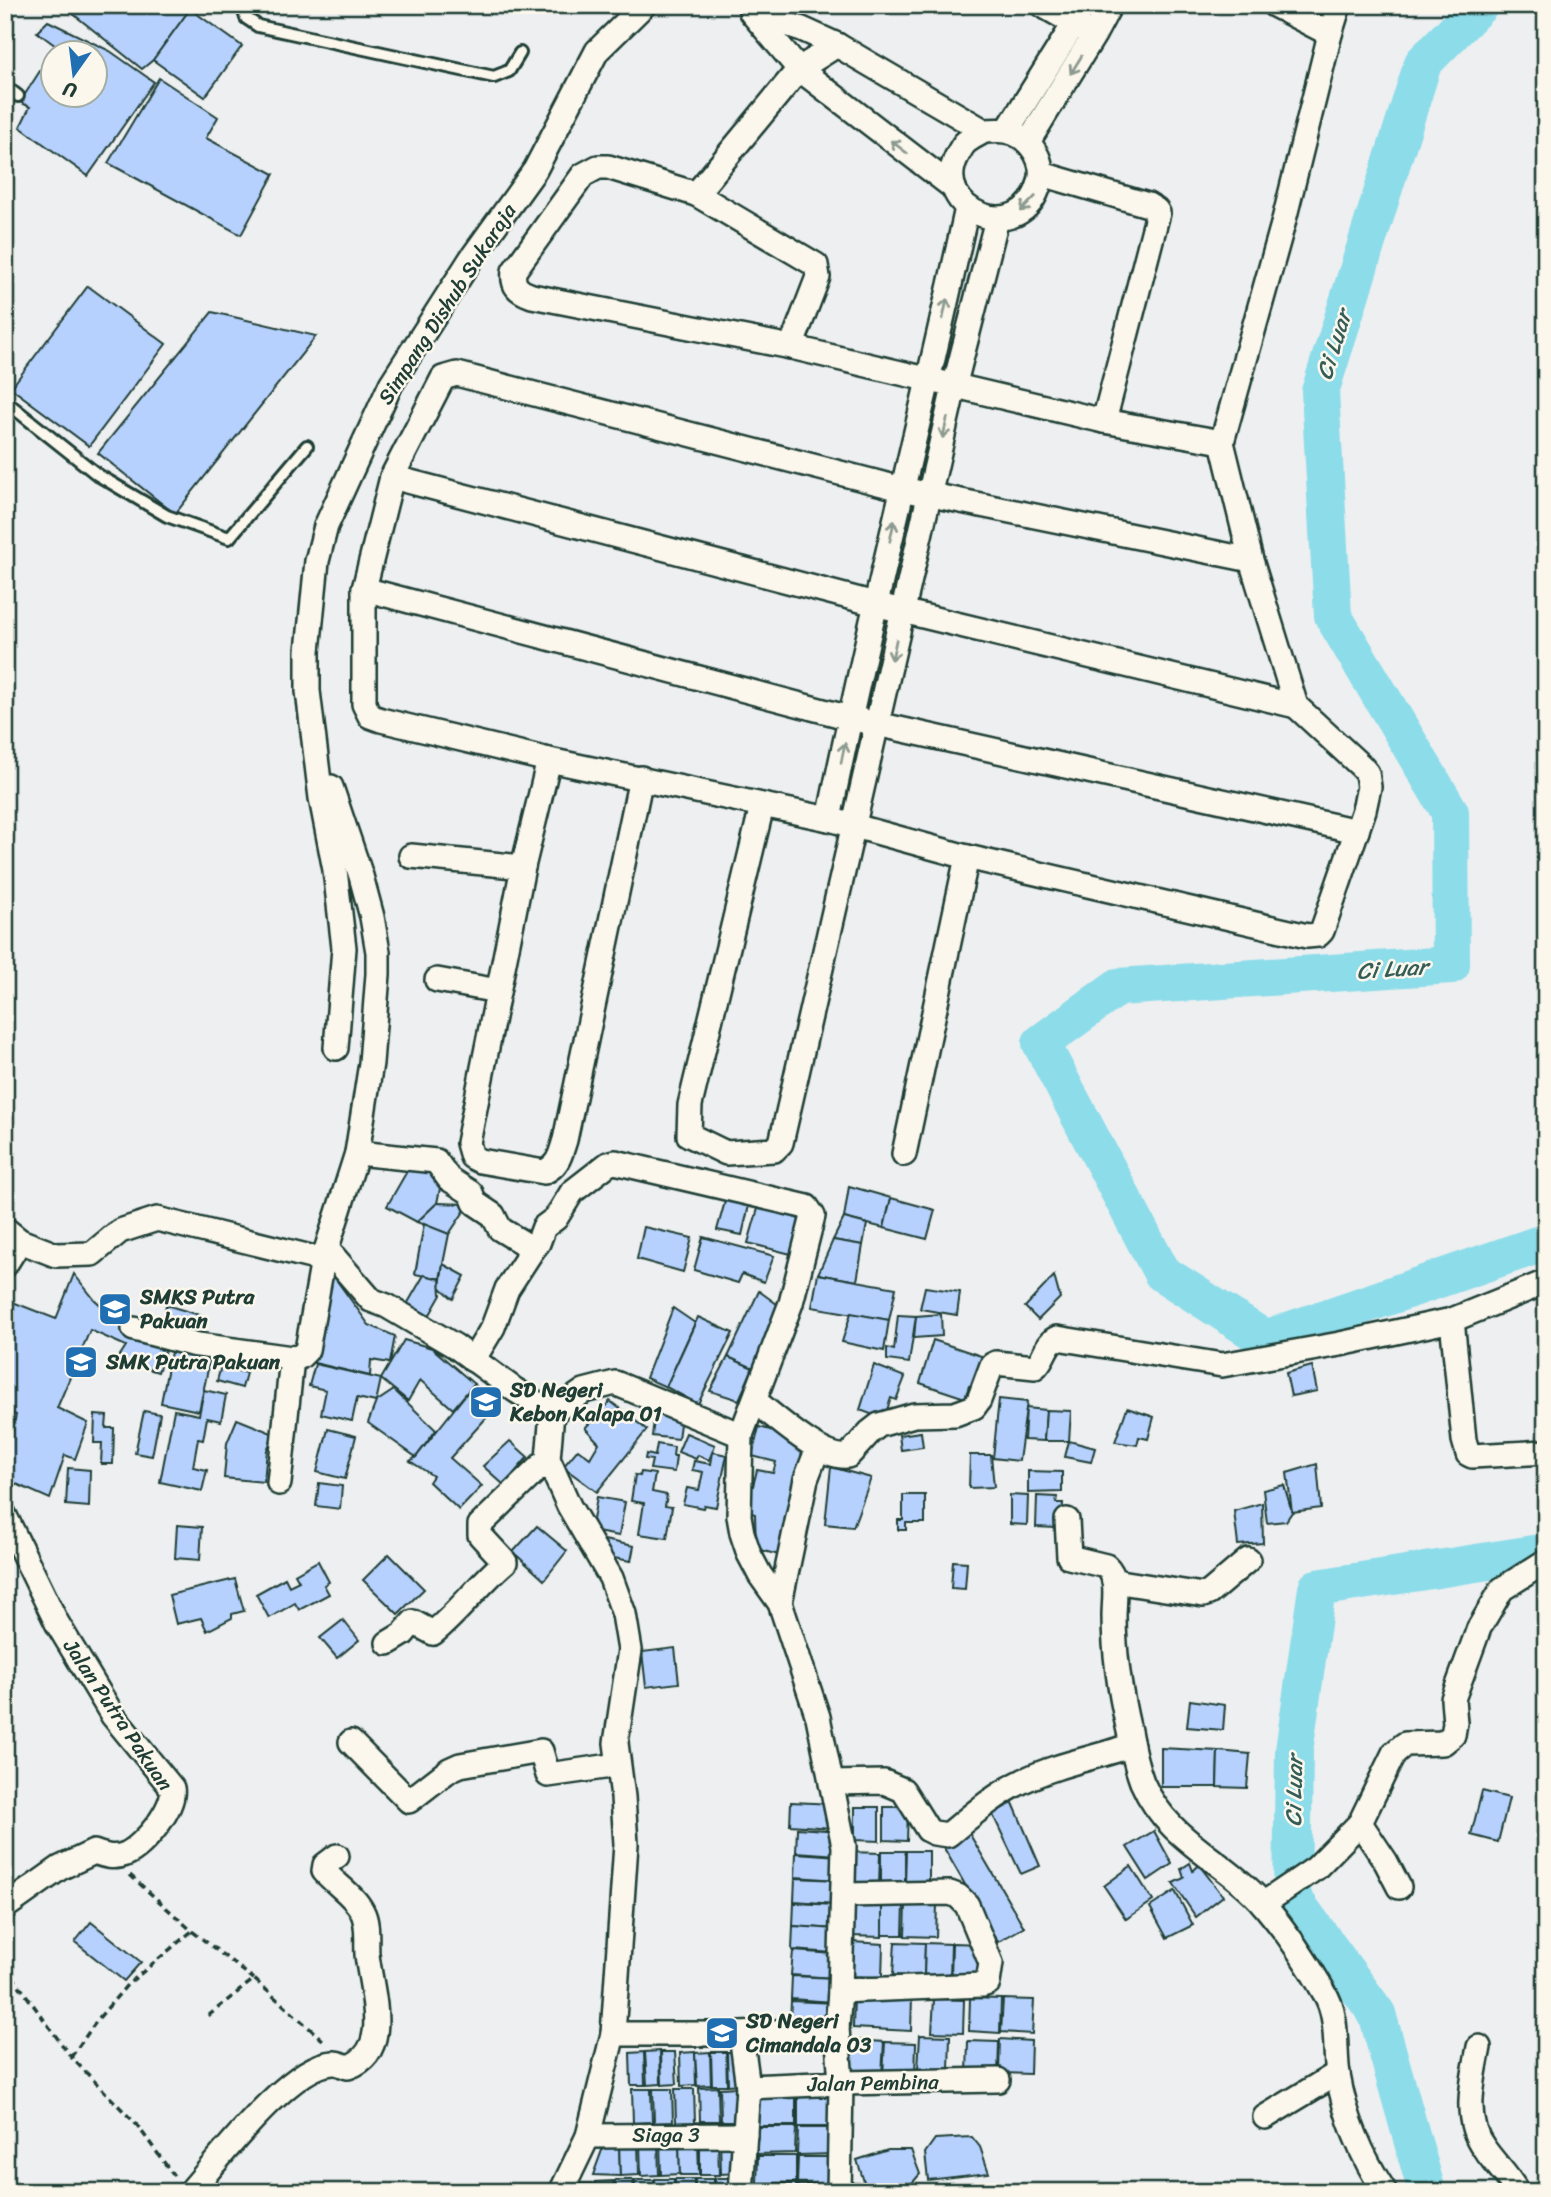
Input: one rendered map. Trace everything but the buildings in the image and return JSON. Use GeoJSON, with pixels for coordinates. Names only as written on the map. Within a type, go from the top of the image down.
{"type":"FeatureCollection","features":[{"type":"Feature","properties":{"kind":"street","name":"Simpang Dishub Sukaraja"},"geometry":{"type":"LineString","coordinates":[[337,1048],[344,948],[308,691],[308,651],[317,561],[326,526],[391,384],[471,259],[535,170],[597,51],[644,5]]}},
{"type":"Feature","properties":{"kind":"street"},"geometry":{"type":"LineString","coordinates":[[1042,5],[1079,15],[1094,35]]}},
{"type":"Feature","properties":{"kind":"street"},"geometry":{"type":"LineString","coordinates":[[1028,142],[1110,5]]}},
{"type":"Feature","properties":{"kind":"street"},"geometry":{"type":"LineString","coordinates":[[1273,5],[1330,34]]}},
{"type":"Feature","properties":{"kind":"street"},"geometry":{"type":"LineString","coordinates":[[1251,561],[902,488],[457,374],[443,378],[392,477],[364,589],[364,704],[370,716],[549,760],[829,820],[967,857],[1318,935],[1322,931],[1357,831],[1369,787],[1367,773],[1296,706],[1251,561],[1222,442],[1283,224],[1339,5]]}},
{"type":"Feature","properties":{"kind":"street"},"geometry":{"type":"LineString","coordinates":[[748,9],[802,29],[837,46],[984,131],[1007,131],[1028,142],[1038,156],[1042,174],[1036,197],[1019,213],[997,219],[981,216],[967,208],[954,188],[799,69],[748,9]]}},
{"type":"Feature","properties":{"kind":"street"},"geometry":{"type":"LineString","coordinates":[[1007,131],[1079,15]]}},
{"type":"Feature","properties":{"kind":"street"},"geometry":{"type":"LineString","coordinates":[[696,194],[799,69],[837,46]]}},
{"type":"Feature","properties":{"kind":"street"},"geometry":{"type":"LineString","coordinates":[[954,188],[953,165],[964,144],[984,131]]}},
{"type":"Feature","properties":{"kind":"street"},"geometry":{"type":"LineString","coordinates":[[791,347],[818,277],[816,265],[696,194],[608,167],[588,171],[514,271],[512,281],[522,293],[532,296],[791,347],[929,382],[1104,421],[1222,442]]}},
{"type":"Feature","properties":{"kind":"street"},"geometry":{"type":"LineString","coordinates":[[1042,174],[1148,205],[1158,213],[1104,421]]}},
{"type":"Feature","properties":{"kind":"street"},"geometry":{"type":"LineString","coordinates":[[829,820],[967,208]]}},
{"type":"Feature","properties":{"kind":"street"},"geometry":{"type":"LineString","coordinates":[[762,806],[690,1105],[689,1135],[726,1153],[774,1150],[781,1143],[954,387],[997,219]]}},
{"type":"Feature","properties":{"kind":"street"},"geometry":{"type":"LineString","coordinates":[[392,477],[902,611],[1296,706]]}},
{"type":"Feature","properties":{"kind":"street"},"geometry":{"type":"LineString","coordinates":[[364,589],[850,718],[1357,831]]}},
{"type":"Feature","properties":{"kind":"street"},"geometry":{"type":"LineString","coordinates":[[134,1329],[180,1342],[292,1358],[300,1357],[307,1349],[325,1254],[357,1153],[372,1063],[378,952],[361,876],[330,783],[316,753]]}},
{"type":"Feature","properties":{"kind":"street"},"geometry":{"type":"LineString","coordinates":[[549,760],[523,867],[468,1143],[472,1157],[480,1161],[544,1171],[553,1168],[558,1162],[565,1140],[641,778]]}},
{"type":"Feature","properties":{"kind":"street"},"geometry":{"type":"LineString","coordinates":[[411,856],[523,867]]}},
{"type":"Feature","properties":{"kind":"street"},"geometry":{"type":"LineString","coordinates":[[904,1154],[967,857]]}},
{"type":"Feature","properties":{"kind":"street"},"geometry":{"type":"LineString","coordinates":[[437,980],[498,991]]}},
{"type":"Feature","properties":{"kind":"street"},"geometry":{"type":"LineString","coordinates":[[357,1153],[436,1161],[449,1179],[471,1193],[475,1203],[494,1215],[500,1229],[533,1249]]}},
{"type":"Feature","properties":{"kind":"street"},"geometry":{"type":"LineString","coordinates":[[473,1360],[493,1327],[507,1289],[538,1243],[544,1227],[556,1217],[572,1192],[608,1164],[615,1163],[807,1207],[813,1216],[791,1303],[741,1435],[738,1498],[740,1525],[750,1554],[780,1604],[818,1717],[844,1846],[840,1991],[836,2028],[841,2082],[839,2192]]}},
{"type":"Feature","properties":{"kind":"street"},"geometry":{"type":"LineString","coordinates":[[5,1265],[13,1235],[56,1255],[92,1254],[120,1231],[158,1219],[325,1254],[371,1300],[387,1306],[455,1346],[515,1390],[552,1413]]}},
{"type":"Feature","properties":{"kind":"street"},"geometry":{"type":"LineString","coordinates":[[755,1401],[817,1448],[836,1456],[848,1456],[870,1432],[899,1418],[965,1412],[974,1407],[992,1366],[996,1363],[1035,1367],[1041,1362],[1051,1341],[1057,1338],[1222,1365],[1452,1320],[1546,1282]]}},
{"type":"Feature","properties":{"kind":"street"},"geometry":{"type":"LineString","coordinates":[[1452,1320],[1464,1440],[1468,1454],[1472,1456],[1546,1452]]}},
{"type":"Feature","properties":{"kind":"street"},"geometry":{"type":"LineString","coordinates":[[279,1483],[292,1358]]}},
{"type":"Feature","properties":{"kind":"street"},"geometry":{"type":"LineString","coordinates":[[552,1413],[584,1391],[615,1383],[741,1435]]}},
{"type":"Feature","properties":{"kind":"street"},"geometry":{"type":"LineString","coordinates":[[552,1413],[548,1459],[574,1516],[611,1578],[624,1614],[630,1650],[616,1743],[624,1797],[626,1844],[613,2034],[587,2136],[561,2192]]}},
{"type":"Feature","properties":{"kind":"street"},"geometry":{"type":"LineString","coordinates":[[780,1604],[807,1479],[817,1448]]}},
{"type":"Feature","properties":{"kind":"street"},"geometry":{"type":"LineString","coordinates":[[388,1643],[403,1634],[412,1622],[432,1633],[451,1619],[488,1576],[505,1562],[480,1535],[480,1525],[548,1459]]}},
{"type":"Feature","properties":{"kind":"street","name":"Jalan Putra Pakuan"},"geometry":{"type":"LineString","coordinates":[[5,1516],[57,1623],[113,1716],[172,1788],[173,1796],[158,1824],[128,1853],[110,1857],[94,1852],[60,1868],[5,1908]]}},
{"type":"Feature","properties":{"kind":"street"},"geometry":{"type":"LineString","coordinates":[[1067,1520],[1068,1556],[1106,1566],[1113,1572],[1119,1689],[1142,1782],[1169,1826],[1268,1901],[1327,1996],[1334,2026],[1344,2103],[1358,2142],[1385,2192]]}},
{"type":"Feature","properties":{"kind":"street"},"geometry":{"type":"LineString","coordinates":[[1114,1581],[1203,1595],[1209,1593],[1248,1560]]}},
{"type":"Feature","properties":{"kind":"street"},"geometry":{"type":"LineString","coordinates":[[1268,1901],[1316,1868],[1360,1823],[1394,1754],[1405,1744],[1443,1743],[1453,1735],[1453,1699],[1479,1628],[1502,1589],[1546,1561]]}},
{"type":"Feature","properties":{"kind":"street"},"geometry":{"type":"LineString","coordinates":[[351,1742],[409,1801],[449,1770],[469,1763],[541,1751],[547,1775],[618,1765]]}},
{"type":"Feature","properties":{"kind":"street"},"geometry":{"type":"LineString","coordinates":[[831,1783],[884,1782],[903,1790],[928,1830],[948,1835],[1020,1782],[1132,1745]]}},
{"type":"Feature","properties":{"kind":"street"},"geometry":{"type":"LineString","coordinates":[[1360,1823],[1399,1887]]}},
{"type":"Feature","properties":{"kind":"street"},"geometry":{"type":"LineString","coordinates":[[184,2186],[288,2084],[312,2069],[335,2062],[348,2067],[358,2064],[375,2041],[376,1998],[367,1956],[367,1929],[362,1910],[324,1871],[325,1865],[337,1856]]}},
{"type":"Feature","properties":{"kind":"street"},"geometry":{"type":"LineString","coordinates":[[840,1991],[982,1986],[988,1983],[990,1970],[990,1963],[967,1905],[958,1896],[950,1893],[844,1895]]}},
{"type":"Feature","properties":{"kind":"street"},"geometry":{"type":"LineString","coordinates":[[613,2034],[741,2034],[836,2028]]}},
{"type":"Feature","properties":{"kind":"street"},"geometry":{"type":"LineString","coordinates":[[741,2034],[748,2087],[741,2192]]}},
{"type":"Feature","properties":{"kind":"street"},"geometry":{"type":"LineString","coordinates":[[1479,2047],[1472,2091],[1474,2131],[1483,2148],[1517,2192]]}},
{"type":"Feature","properties":{"kind":"street"},"geometry":{"type":"LineString","coordinates":[[1265,2117],[1338,2073]]}},
{"type":"Feature","properties":{"kind":"street","name":"Jalan Pembina"},"geometry":{"type":"LineString","coordinates":[[748,2087],[841,2082],[999,2080]]}},
{"type":"Feature","properties":{"kind":"street","name":"Siaga 3"},"geometry":{"type":"LineString","coordinates":[[587,2136],[745,2135]]}},
{"type":"Feature","properties":{"kind":"lane"},"geometry":{"type":"LineString","coordinates":[[242,5],[246,18],[258,26],[429,61],[482,75],[503,75],[509,71],[520,53]]}},
{"type":"Feature","properties":{"kind":"lane"},"geometry":{"type":"LineString","coordinates":[[5,86],[18,96]]}},
{"type":"Feature","properties":{"kind":"lane"},"geometry":{"type":"LineString","coordinates":[[5,401],[98,475],[167,516],[229,538],[307,446]]}},
{"type":"Feature","properties":{"kind":"path"},"geometry":{"type":"LineString","coordinates":[[110,1857],[192,1931],[254,1979],[329,2045],[335,2062]]}},
{"type":"Feature","properties":{"kind":"path"},"geometry":{"type":"LineString","coordinates":[[71,2057],[97,2019],[127,1985],[192,1931]]}},
{"type":"Feature","properties":{"kind":"path"},"geometry":{"type":"LineString","coordinates":[[5,1966],[71,2057],[137,2125],[184,2186]]}},
{"type":"Feature","properties":{"kind":"path"},"geometry":{"type":"LineString","coordinates":[[208,2016],[254,1979]]}},
{"type":"Feature","properties":{"kind":"waterway","name":"Ci Luar"},"geometry":{"type":"LineString","coordinates":[[1480,5],[1423,63],[1320,392],[1333,616],[1450,812],[1451,965],[1118,987],[1041,1043],[1162,1273],[1265,1339],[1546,1242]]}},
{"type":"Feature","properties":{"kind":"waterway","name":"Ci Luar"},"geometry":{"type":"LineString","coordinates":[[1427,2192],[1377,2014],[1292,1897],[1294,1751],[1317,1588],[1546,1552]]}},
{"type":"Feature","properties":{"kind":"place","name":"SMKS Putra Pakuan"},"geometry":{"type":"Point","coordinates":[115,1309]}},
{"type":"Feature","properties":{"kind":"place","name":"SMK Putra Pakuan"},"geometry":{"type":"Point","coordinates":[81,1362]}},
{"type":"Feature","properties":{"kind":"place","name":"SD Negeri Kebon Kalapa 01"},"geometry":{"type":"Point","coordinates":[486,1402]}},
{"type":"Feature","properties":{"kind":"place","name":"SD Negeri Cimandala 03"},"geometry":{"type":"Point","coordinates":[722,2033]}}]}
